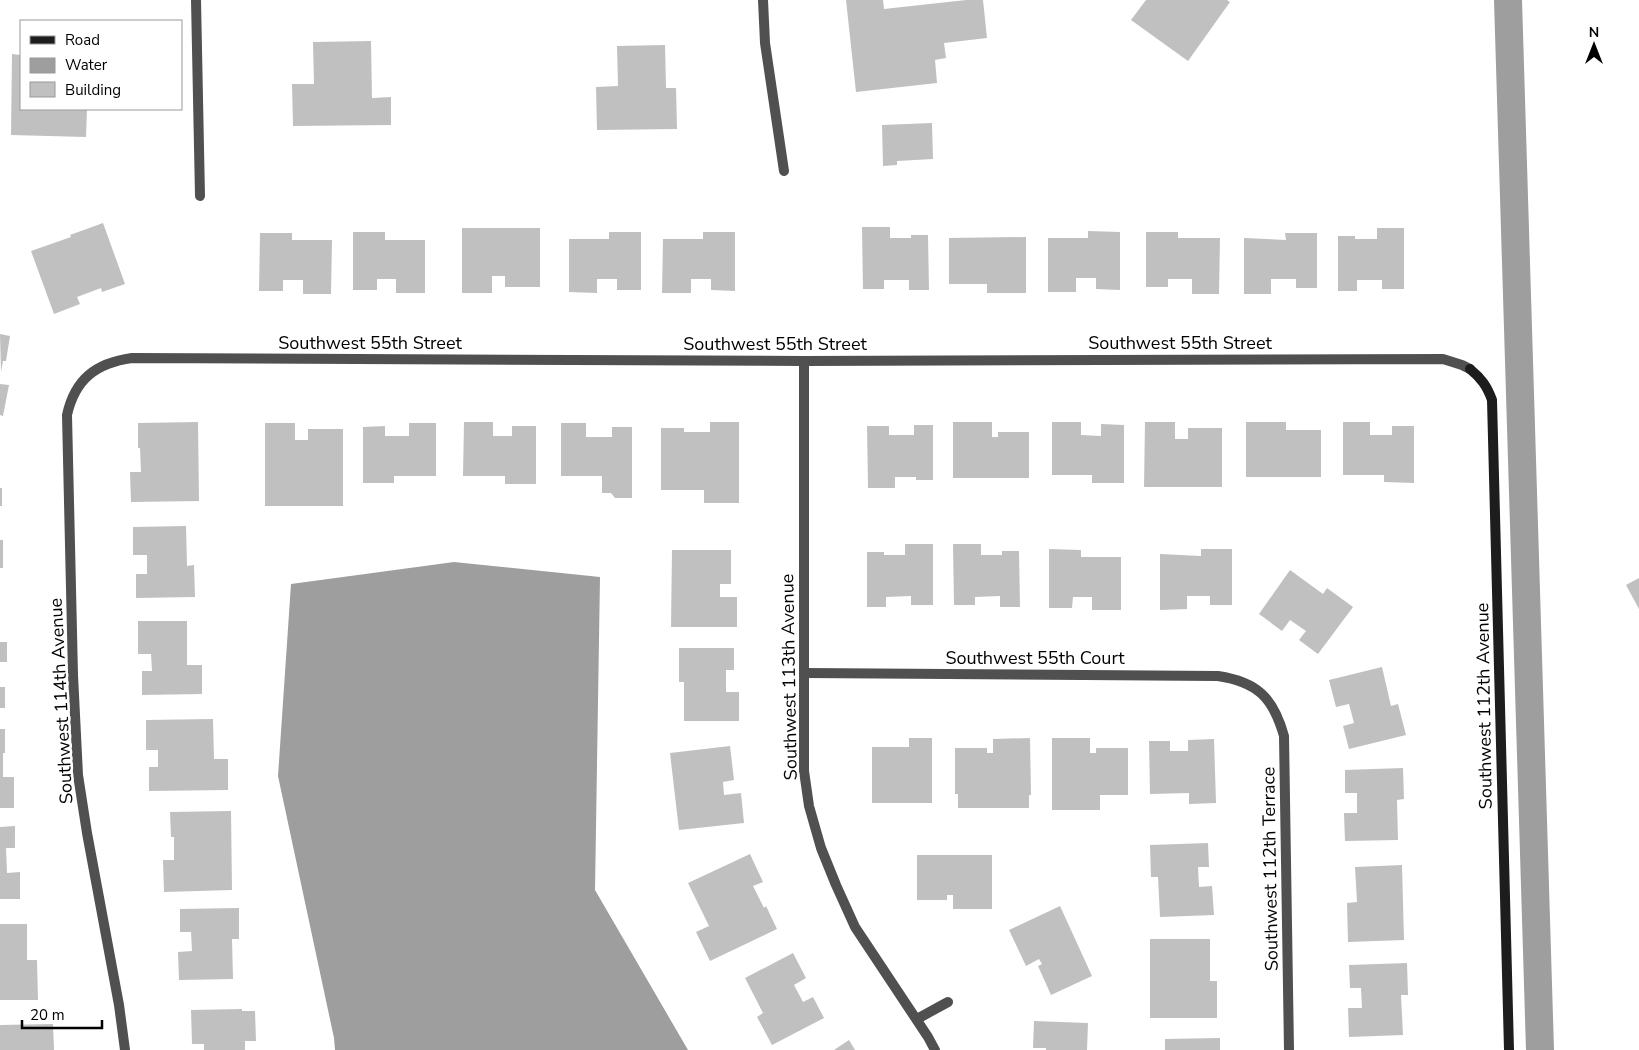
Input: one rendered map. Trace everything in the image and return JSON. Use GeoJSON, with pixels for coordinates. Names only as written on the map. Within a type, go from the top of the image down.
{"type":"FeatureCollection","features":[{"type":"Feature","properties":{"kind":"street"},"geometry":{"type":"LineString","coordinates":[[196,0],[200,196]]}},
{"type":"Feature","properties":{"kind":"street"},"geometry":{"type":"LineString","coordinates":[[763,0],[765,43],[784,171]]}},
{"type":"Feature","properties":{"kind":"street","name":"Southwest 55th Street"},"geometry":{"type":"LineString","coordinates":[[84,380],[93,371],[106,364],[132,358],[804,361],[1443,359],[1470,369]]}},
{"type":"Feature","properties":{"kind":"street","name":"Southwest 113th Avenue"},"geometry":{"type":"LineString","coordinates":[[804,361],[804,771],[809,806],[821,848],[855,927],[917,1019],[934,1050]]}},
{"type":"Feature","properties":{"kind":"street","name":"Southwest 112th Avenue"},"geometry":{"type":"LineString","coordinates":[[1470,369],[1487,387],[1492,400],[1509,1050]]}},
{"type":"Feature","properties":{"kind":"street","name":"Southwest 114th Avenue"},"geometry":{"type":"LineString","coordinates":[[84,380],[73,396],[67,415],[73,675],[78,775],[119,1005],[125,1050]]}},
{"type":"Feature","properties":{"kind":"street","name":"Southwest 55th Court"},"geometry":{"type":"LineString","coordinates":[[804,672],[1218,676],[1247,683],[1262,693]]}},
{"type":"Feature","properties":{"kind":"street","name":"Southwest 112th Terrace"},"geometry":{"type":"LineString","coordinates":[[1262,693],[1273,707],[1284,736],[1290,1050]]}},
{"type":"Feature","properties":{"kind":"street"},"geometry":{"type":"LineString","coordinates":[[917,1019],[948,1002]]}},
{"type":"Feature","properties":{"kind":"water"},"geometry":{"type":"Polygon","coordinates":[[[454,562],[600,577],[595,890],[688,1050],[335,1050],[278,776],[291,584],[454,562]]]}},
{"type":"Feature","properties":{"kind":"building"},"geometry":{"type":"Polygon","coordinates":[[[846,0],[883,0],[884,9],[966,0],[983,0],[987,38],[944,43],[946,58],[935,60],[937,83],[856,92],[846,0]]]}},
{"type":"Feature","properties":{"kind":"building"},"geometry":{"type":"Polygon","coordinates":[[[1146,0],[1227,0],[1230,2],[1188,61],[1131,20],[1146,0]]]}},
{"type":"Feature","properties":{"kind":"building"},"geometry":{"type":"Polygon","coordinates":[[[371,41],[372,98],[391,97],[391,125],[293,126],[292,84],[314,84],[313,42],[371,41]]]}},
{"type":"Feature","properties":{"kind":"building"},"geometry":{"type":"Polygon","coordinates":[[[665,45],[666,88],[676,88],[677,129],[597,130],[596,87],[618,86],[617,46],[665,45]]]}},
{"type":"Feature","properties":{"kind":"building"},"geometry":{"type":"Polygon","coordinates":[[[12,54],[20,55],[20,110],[87,110],[86,137],[11,135],[12,54]]]}},
{"type":"Feature","properties":{"kind":"building"},"geometry":{"type":"Polygon","coordinates":[[[932,123],[933,159],[897,161],[897,165],[883,166],[882,125],[932,123]]]}},
{"type":"Feature","properties":{"kind":"building"},"geometry":{"type":"Polygon","coordinates":[[[103,223],[125,284],[102,292],[101,288],[77,297],[80,304],[54,314],[31,251],[103,223]]]}},
{"type":"Feature","properties":{"kind":"building"},"geometry":{"type":"Polygon","coordinates":[[[862,227],[890,227],[890,238],[911,238],[911,235],[928,235],[929,290],[909,290],[909,280],[884,280],[884,289],[863,289],[862,227]]]}},
{"type":"Feature","properties":{"kind":"building"},"geometry":{"type":"Polygon","coordinates":[[[462,228],[540,228],[540,287],[505,287],[505,276],[492,276],[492,293],[462,293],[462,228]]]}},
{"type":"Feature","properties":{"kind":"building"},"geometry":{"type":"Polygon","coordinates":[[[1377,228],[1404,228],[1404,289],[1382,289],[1382,280],[1357,280],[1357,291],[1338,291],[1338,236],[1355,236],[1355,239],[1377,239],[1377,228]]]}},
{"type":"Feature","properties":{"kind":"building"},"geometry":{"type":"Polygon","coordinates":[[[1088,231],[1120,232],[1120,290],[1096,289],[1096,278],[1076,278],[1076,292],[1048,292],[1048,238],[1088,238],[1088,231]]]}},
{"type":"Feature","properties":{"kind":"building"},"geometry":{"type":"Polygon","coordinates":[[[353,232],[385,232],[385,240],[425,240],[425,293],[396,293],[396,279],[377,279],[377,290],[353,290],[353,232]]]}},
{"type":"Feature","properties":{"kind":"building"},"geometry":{"type":"Polygon","coordinates":[[[609,232],[641,232],[641,290],[617,290],[617,279],[597,279],[597,293],[569,292],[569,239],[609,239],[609,232]]]}},
{"type":"Feature","properties":{"kind":"building"},"geometry":{"type":"Polygon","coordinates":[[[703,232],[735,232],[735,291],[711,290],[711,279],[691,279],[691,293],[662,293],[663,239],[703,239],[703,232]]]}},
{"type":"Feature","properties":{"kind":"building"},"geometry":{"type":"Polygon","coordinates":[[[1146,232],[1178,232],[1178,238],[1220,238],[1219,294],[1192,294],[1192,279],[1168,279],[1168,287],[1146,287],[1146,232]]]}},
{"type":"Feature","properties":{"kind":"building"},"geometry":{"type":"Polygon","coordinates":[[[260,233],[292,233],[292,240],[332,240],[331,294],[303,294],[303,280],[283,280],[283,291],[259,291],[260,233]]]}},
{"type":"Feature","properties":{"kind":"building"},"geometry":{"type":"Polygon","coordinates":[[[1285,233],[1317,233],[1317,288],[1296,288],[1296,279],[1271,279],[1271,294],[1244,294],[1244,238],[1286,240],[1285,233]]]}},
{"type":"Feature","properties":{"kind":"building"},"geometry":{"type":"Polygon","coordinates":[[[1026,237],[1026,293],[987,293],[987,284],[949,284],[949,238],[1026,237]]]}},
{"type":"Feature","properties":{"kind":"building"},"geometry":{"type":"Polygon","coordinates":[[[0,334],[10,336],[6,361],[3,361],[1,372],[0,334]]]}},
{"type":"Feature","properties":{"kind":"building"},"geometry":{"type":"Polygon","coordinates":[[[0,384],[9,385],[3,416],[0,415],[0,384]]]}},
{"type":"Feature","properties":{"kind":"building"},"geometry":{"type":"Polygon","coordinates":[[[198,422],[199,501],[131,502],[130,472],[141,472],[140,448],[138,448],[138,423],[198,422]]]}},
{"type":"Feature","properties":{"kind":"building"},"geometry":{"type":"Polygon","coordinates":[[[464,422],[493,422],[493,436],[512,436],[512,426],[536,426],[536,484],[505,484],[505,476],[463,476],[464,422]]]}},
{"type":"Feature","properties":{"kind":"building"},"geometry":{"type":"Polygon","coordinates":[[[710,422],[739,422],[739,503],[704,503],[704,490],[661,490],[661,428],[684,428],[684,432],[710,432],[710,422]]]}},
{"type":"Feature","properties":{"kind":"building"},"geometry":{"type":"Polygon","coordinates":[[[953,422],[992,422],[992,437],[998,437],[998,432],[1029,432],[1029,478],[953,478],[953,422]]]}},
{"type":"Feature","properties":{"kind":"building"},"geometry":{"type":"Polygon","coordinates":[[[1052,422],[1081,422],[1081,435],[1101,436],[1101,424],[1124,425],[1124,483],[1092,483],[1092,475],[1052,475],[1052,422]]]}},
{"type":"Feature","properties":{"kind":"building"},"geometry":{"type":"Polygon","coordinates":[[[1145,422],[1175,422],[1175,439],[1188,439],[1188,428],[1222,428],[1222,487],[1144,487],[1145,422]]]}},
{"type":"Feature","properties":{"kind":"building"},"geometry":{"type":"Polygon","coordinates":[[[1246,422],[1286,422],[1286,430],[1321,430],[1321,477],[1246,477],[1246,422]]]}},
{"type":"Feature","properties":{"kind":"building"},"geometry":{"type":"Polygon","coordinates":[[[1343,422],[1370,422],[1370,435],[1392,435],[1392,426],[1414,426],[1414,483],[1384,482],[1384,475],[1343,475],[1343,422]]]}},
{"type":"Feature","properties":{"kind":"building"},"geometry":{"type":"Polygon","coordinates":[[[265,423],[295,423],[295,440],[308,440],[308,429],[343,429],[343,506],[265,506],[265,423]]]}},
{"type":"Feature","properties":{"kind":"building"},"geometry":{"type":"Polygon","coordinates":[[[409,423],[436,423],[436,476],[394,476],[394,483],[363,483],[363,427],[385,426],[385,436],[409,436],[409,423]]]}},
{"type":"Feature","properties":{"kind":"building"},"geometry":{"type":"Polygon","coordinates":[[[561,423],[586,423],[586,437],[612,437],[612,427],[632,427],[632,498],[615,498],[611,493],[602,493],[602,476],[561,476],[561,423]]]}},
{"type":"Feature","properties":{"kind":"building"},"geometry":{"type":"Polygon","coordinates":[[[914,425],[933,425],[933,480],[916,480],[916,477],[895,477],[895,488],[868,488],[867,426],[889,426],[889,435],[914,435],[914,425]]]}},
{"type":"Feature","properties":{"kind":"building"},"geometry":{"type":"Polygon","coordinates":[[[0,488],[2,488],[2,506],[0,506],[0,488]]]}},
{"type":"Feature","properties":{"kind":"building"},"geometry":{"type":"Polygon","coordinates":[[[186,526],[187,566],[194,565],[195,597],[136,598],[136,574],[147,574],[147,555],[133,555],[133,527],[186,526]]]}},
{"type":"Feature","properties":{"kind":"building"},"geometry":{"type":"Polygon","coordinates":[[[0,540],[3,540],[3,568],[0,568],[0,540]]]}},
{"type":"Feature","properties":{"kind":"building"},"geometry":{"type":"Polygon","coordinates":[[[905,544],[933,544],[933,605],[911,605],[911,596],[886,597],[886,607],[867,607],[867,552],[884,552],[884,555],[905,555],[905,544]]]}},
{"type":"Feature","properties":{"kind":"building"},"geometry":{"type":"Polygon","coordinates":[[[953,544],[981,544],[981,555],[1002,555],[1002,551],[1019,551],[1020,607],[1000,607],[1000,596],[975,597],[975,605],[954,605],[953,544]]]}},
{"type":"Feature","properties":{"kind":"building"},"geometry":{"type":"Polygon","coordinates":[[[1049,549],[1081,550],[1081,557],[1121,557],[1121,610],[1092,610],[1092,597],[1073,597],[1072,608],[1049,608],[1049,549]]]}},
{"type":"Feature","properties":{"kind":"building"},"geometry":{"type":"Polygon","coordinates":[[[1201,549],[1232,549],[1232,605],[1210,605],[1210,596],[1187,596],[1187,609],[1160,610],[1160,554],[1201,556],[1201,549]]]}},
{"type":"Feature","properties":{"kind":"building"},"geometry":{"type":"Polygon","coordinates":[[[672,550],[731,550],[731,584],[720,584],[720,597],[737,597],[737,627],[671,627],[672,550]]]}},
{"type":"Feature","properties":{"kind":"building"},"geometry":{"type":"Polygon","coordinates":[[[1290,570],[1323,594],[1327,588],[1353,607],[1318,654],[1299,640],[1306,631],[1290,620],[1282,631],[1259,614],[1290,570]]]}},
{"type":"Feature","properties":{"kind":"building"},"geometry":{"type":"Polygon","coordinates":[[[1639,578],[1639,609],[1626,585],[1639,578]]]}},
{"type":"Feature","properties":{"kind":"building"},"geometry":{"type":"Polygon","coordinates":[[[138,621],[187,621],[187,665],[202,665],[202,694],[142,695],[142,671],[152,671],[151,654],[138,654],[138,621]]]}},
{"type":"Feature","properties":{"kind":"building"},"geometry":{"type":"Polygon","coordinates":[[[0,642],[7,642],[7,662],[0,662],[0,642]]]}},
{"type":"Feature","properties":{"kind":"building"},"geometry":{"type":"Polygon","coordinates":[[[679,648],[734,648],[734,670],[726,670],[726,692],[739,692],[739,721],[684,721],[684,682],[679,682],[679,648]]]}},
{"type":"Feature","properties":{"kind":"building"},"geometry":{"type":"Polygon","coordinates":[[[1382,667],[1391,706],[1398,704],[1406,735],[1349,749],[1343,726],[1354,723],[1349,704],[1336,707],[1329,680],[1382,667]]]}},
{"type":"Feature","properties":{"kind":"building"},"geometry":{"type":"Polygon","coordinates":[[[0,687],[5,687],[5,708],[0,708],[0,687]]]}},
{"type":"Feature","properties":{"kind":"building"},"geometry":{"type":"Polygon","coordinates":[[[213,719],[214,759],[228,759],[228,790],[149,791],[149,767],[158,767],[158,750],[146,750],[146,720],[213,719]]]}},
{"type":"Feature","properties":{"kind":"building"},"geometry":{"type":"Polygon","coordinates":[[[0,729],[5,729],[3,777],[14,777],[14,808],[0,808],[0,729]]]}},
{"type":"Feature","properties":{"kind":"building"},"geometry":{"type":"Polygon","coordinates":[[[909,738],[932,738],[932,803],[872,803],[872,747],[909,747],[909,738]]]}},
{"type":"Feature","properties":{"kind":"building"},"geometry":{"type":"Polygon","coordinates":[[[1030,738],[1031,795],[1029,795],[1029,808],[958,808],[958,794],[955,794],[955,748],[987,748],[987,753],[993,753],[993,739],[1030,738]]]}},
{"type":"Feature","properties":{"kind":"building"},"geometry":{"type":"Polygon","coordinates":[[[1052,738],[1090,738],[1090,753],[1096,753],[1096,748],[1128,748],[1128,795],[1100,795],[1100,810],[1052,810],[1052,738]]]}},
{"type":"Feature","properties":{"kind":"building"},"geometry":{"type":"Polygon","coordinates":[[[1214,739],[1216,803],[1189,804],[1189,793],[1150,794],[1149,741],[1170,741],[1170,751],[1188,751],[1188,740],[1214,739]]]}},
{"type":"Feature","properties":{"kind":"building"},"geometry":{"type":"Polygon","coordinates":[[[730,746],[734,780],[723,782],[724,795],[741,793],[744,823],[679,830],[670,753],[730,746]]]}},
{"type":"Feature","properties":{"kind":"building"},"geometry":{"type":"Polygon","coordinates":[[[1403,768],[1404,799],[1397,800],[1398,840],[1345,841],[1344,813],[1357,813],[1357,793],[1345,793],[1345,770],[1403,768]]]}},
{"type":"Feature","properties":{"kind":"building"},"geometry":{"type":"Polygon","coordinates":[[[231,811],[232,890],[164,892],[163,860],[174,860],[174,837],[171,837],[170,812],[231,811]]]}},
{"type":"Feature","properties":{"kind":"building"},"geometry":{"type":"Polygon","coordinates":[[[15,826],[15,848],[6,848],[7,873],[20,872],[20,899],[0,899],[0,827],[15,826]]]}},
{"type":"Feature","properties":{"kind":"building"},"geometry":{"type":"Polygon","coordinates":[[[1208,843],[1209,867],[1198,867],[1199,887],[1212,886],[1214,915],[1160,917],[1158,877],[1151,877],[1150,845],[1208,843]]]}},
{"type":"Feature","properties":{"kind":"building"},"geometry":{"type":"Polygon","coordinates":[[[750,854],[763,882],[753,886],[764,908],[766,906],[777,929],[710,961],[696,932],[709,926],[688,883],[750,854]]]}},
{"type":"Feature","properties":{"kind":"building"},"geometry":{"type":"Polygon","coordinates":[[[917,855],[992,855],[992,909],[953,909],[953,895],[947,895],[947,900],[917,900],[917,855]]]}},
{"type":"Feature","properties":{"kind":"building"},"geometry":{"type":"Polygon","coordinates":[[[1402,865],[1404,940],[1348,942],[1347,903],[1357,902],[1355,867],[1402,865]]]}},
{"type":"Feature","properties":{"kind":"building"},"geometry":{"type":"Polygon","coordinates":[[[1060,906],[1092,976],[1051,995],[1038,966],[1042,964],[1039,959],[1026,966],[1009,930],[1060,906]]]}},
{"type":"Feature","properties":{"kind":"building"},"geometry":{"type":"Polygon","coordinates":[[[239,908],[239,939],[232,939],[233,979],[179,980],[178,952],[192,951],[191,932],[180,932],[180,909],[239,908]]]}},
{"type":"Feature","properties":{"kind":"building"},"geometry":{"type":"Polygon","coordinates":[[[0,924],[27,924],[27,960],[37,960],[38,1000],[0,1000],[0,924]]]}},
{"type":"Feature","properties":{"kind":"building"},"geometry":{"type":"Polygon","coordinates":[[[1150,939],[1210,939],[1210,981],[1217,981],[1217,1018],[1150,1018],[1150,939]]]}},
{"type":"Feature","properties":{"kind":"building"},"geometry":{"type":"Polygon","coordinates":[[[793,953],[806,978],[794,985],[803,1002],[813,997],[824,1018],[772,1045],[757,1017],[763,1013],[745,978],[793,953]]]}},
{"type":"Feature","properties":{"kind":"building"},"geometry":{"type":"Polygon","coordinates":[[[1407,963],[1408,995],[1401,995],[1403,1035],[1349,1037],[1348,1008],[1362,1008],[1361,988],[1350,988],[1349,965],[1407,963]]]}},
{"type":"Feature","properties":{"kind":"building"},"geometry":{"type":"Polygon","coordinates":[[[242,1009],[242,1011],[255,1011],[256,1041],[245,1041],[245,1050],[204,1050],[204,1044],[192,1044],[191,1010],[242,1009]]]}},
{"type":"Feature","properties":{"kind":"building"},"geometry":{"type":"Polygon","coordinates":[[[1034,1021],[1088,1023],[1087,1050],[1046,1050],[1046,1048],[1033,1048],[1034,1021]]]}},
{"type":"Feature","properties":{"kind":"building"},"geometry":{"type":"Polygon","coordinates":[[[53,1024],[54,1050],[0,1050],[0,1025],[53,1024]]]}},
{"type":"Feature","properties":{"kind":"building"},"geometry":{"type":"Polygon","coordinates":[[[1220,1038],[1220,1050],[1165,1050],[1165,1039],[1220,1038]]]}},
{"type":"Feature","properties":{"kind":"building"},"geometry":{"type":"Polygon","coordinates":[[[849,1040],[855,1050],[834,1050],[849,1040]]]}},
{"type":"Feature","properties":{"kind":"waterway"},"geometry":{"type":"LineString","coordinates":[[1508,0],[1540,1050]]}}]}
